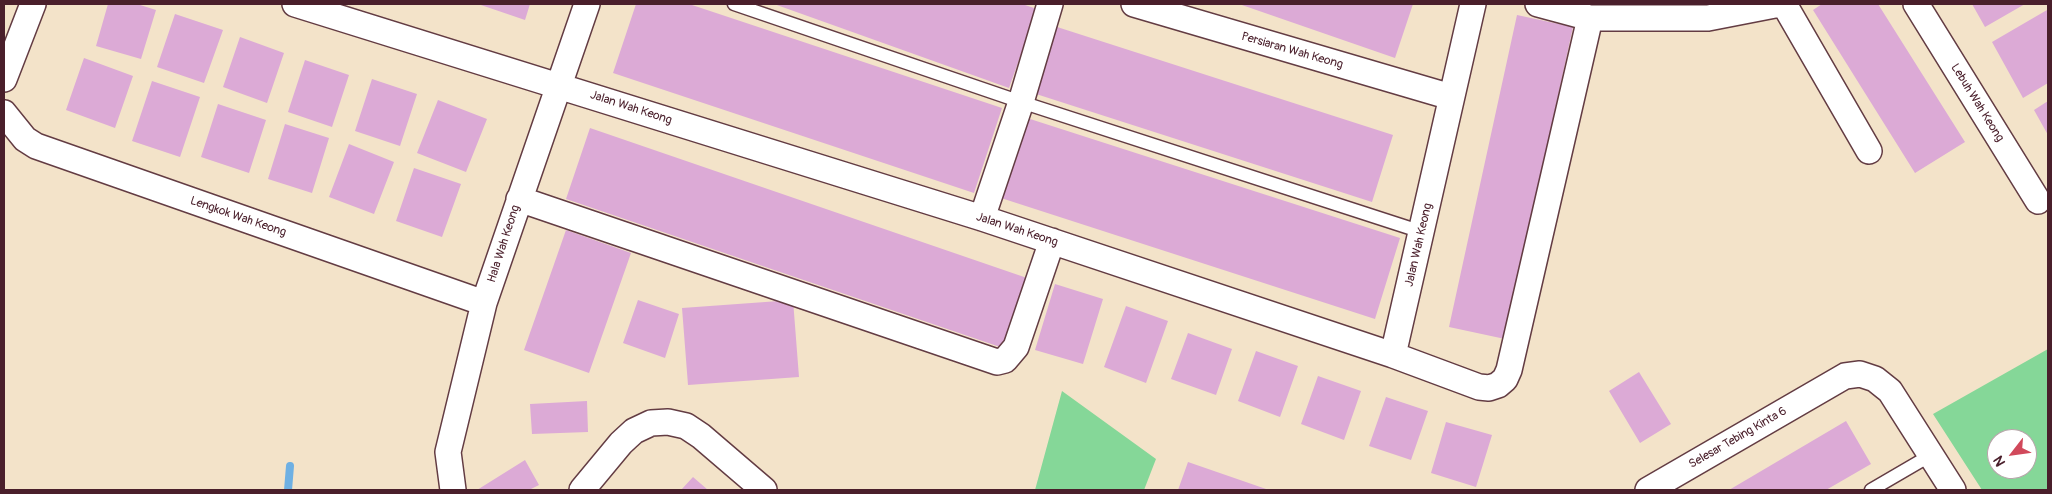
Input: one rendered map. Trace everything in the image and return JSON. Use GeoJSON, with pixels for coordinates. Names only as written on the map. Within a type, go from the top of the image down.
{"type":"FeatureCollection","features":[{"type":"Feature","properties":{"kind":"street"},"geometry":{"type":"LineString","coordinates":[[4,79],[33,4]]}},
{"type":"Feature","properties":{"kind":"street","name":"Jalan Wah Keong"},"geometry":{"type":"LineString","coordinates":[[294,4],[357,13],[559,85],[982,218],[1394,355],[1472,4]]}},
{"type":"Feature","properties":{"kind":"street","name":"Hala Wah Keong"},"geometry":{"type":"LineString","coordinates":[[453,490],[448,452],[484,303],[587,4]]}},
{"type":"Feature","properties":{"kind":"street"},"geometry":{"type":"LineString","coordinates":[[982,218],[1021,102],[1050,4]]}},
{"type":"Feature","properties":{"kind":"street","name":"Persiaran Wah Keong"},"geometry":{"type":"LineString","coordinates":[[1134,4],[1451,97]]}},
{"type":"Feature","properties":{"kind":"street"},"geometry":{"type":"LineString","coordinates":[[1538,4],[1590,18],[1708,18],[1782,4],[1869,151]]}},
{"type":"Feature","properties":{"kind":"street","name":"Lebuh Wah Keong"},"geometry":{"type":"LineString","coordinates":[[1916,4],[2038,201]]}},
{"type":"Feature","properties":{"kind":"street"},"geometry":{"type":"LineString","coordinates":[[1394,355],[1480,387],[1489,388],[1498,385],[1505,379],[1509,370],[1590,18]]}},
{"type":"Feature","properties":{"kind":"street","name":"Lengkok Wah Keong"},"geometry":{"type":"LineString","coordinates":[[4,113],[26,140],[36,146],[484,303]]}},
{"type":"Feature","properties":{"kind":"street"},"geometry":{"type":"LineString","coordinates":[[519,199],[996,362],[1005,360],[1016,347],[1052,241]]}},
{"type":"Feature","properties":{"kind":"street","name":"Selesar Tebing Kinta 6"},"geometry":{"type":"LineString","coordinates":[[1648,490],[1845,376],[1860,374],[1875,379],[1890,390],[1953,490]]}},
{"type":"Feature","properties":{"kind":"street"},"geometry":{"type":"LineString","coordinates":[[587,489],[621,442],[634,431],[651,424],[668,422],[686,426],[701,436],[764,490]]}},
{"type":"Feature","properties":{"kind":"lane"},"geometry":{"type":"LineString","coordinates":[[734,4],[1021,102],[1422,232]]}},
{"type":"Feature","properties":{"kind":"lane"},"geometry":{"type":"LineString","coordinates":[[1871,490],[1931,455]]}},
{"type":"Feature","properties":{"kind":"green space"},"geometry":{"type":"Polygon","coordinates":[[[2048,349],[2048,490],[1982,490],[1933,414],[2048,349]]]}},
{"type":"Feature","properties":{"kind":"green space"},"geometry":{"type":"Polygon","coordinates":[[[1062,391],[1156,459],[1144,490],[1035,490],[1062,391]]]}},
{"type":"Feature","properties":{"kind":"building"},"geometry":{"type":"Polygon","coordinates":[[[108,4],[137,4],[156,10],[141,59],[96,46],[108,4]]]}},
{"type":"Feature","properties":{"kind":"building"},"geometry":{"type":"Polygon","coordinates":[[[478,4],[530,4],[525,20],[478,4]]]}},
{"type":"Feature","properties":{"kind":"building"},"geometry":{"type":"Polygon","coordinates":[[[636,4],[689,4],[1002,108],[974,193],[613,73],[636,4]]]}},
{"type":"Feature","properties":{"kind":"building"},"geometry":{"type":"Polygon","coordinates":[[[774,4],[1022,4],[1037,9],[1009,88],[774,4]]]}},
{"type":"Feature","properties":{"kind":"building"},"geometry":{"type":"Polygon","coordinates":[[[1239,4],[1413,4],[1395,58],[1239,4]]]}},
{"type":"Feature","properties":{"kind":"building"},"geometry":{"type":"Polygon","coordinates":[[[1822,4],[1878,4],[1965,142],[1915,173],[1813,10],[1822,4]]]}},
{"type":"Feature","properties":{"kind":"building"},"geometry":{"type":"Polygon","coordinates":[[[1972,4],[2025,4],[1985,27],[1972,4]]]}},
{"type":"Feature","properties":{"kind":"building"},"geometry":{"type":"Polygon","coordinates":[[[2047,10],[2048,83],[2023,98],[1992,42],[2047,10]]]}},
{"type":"Feature","properties":{"kind":"building"},"geometry":{"type":"Polygon","coordinates":[[[175,14],[223,30],[204,83],[157,67],[175,14]]]}},
{"type":"Feature","properties":{"kind":"building"},"geometry":{"type":"Polygon","coordinates":[[[1517,15],[1573,27],[1505,339],[1449,327],[1517,15]]]}},
{"type":"Feature","properties":{"kind":"building"},"geometry":{"type":"Polygon","coordinates":[[[1054,26],[1393,135],[1372,202],[1033,93],[1054,26]]]}},
{"type":"Feature","properties":{"kind":"building"},"geometry":{"type":"Polygon","coordinates":[[[240,37],[284,53],[267,103],[223,87],[240,37]]]}},
{"type":"Feature","properties":{"kind":"building"},"geometry":{"type":"Polygon","coordinates":[[[84,58],[133,76],[115,128],[66,110],[84,58]]]}},
{"type":"Feature","properties":{"kind":"building"},"geometry":{"type":"Polygon","coordinates":[[[305,60],[349,75],[332,127],[288,112],[305,60]]]}},
{"type":"Feature","properties":{"kind":"building"},"geometry":{"type":"Polygon","coordinates":[[[372,79],[417,94],[400,146],[355,131],[372,79]]]}},
{"type":"Feature","properties":{"kind":"building"},"geometry":{"type":"Polygon","coordinates":[[[152,81],[200,97],[180,157],[132,141],[152,81]]]}},
{"type":"Feature","properties":{"kind":"building"},"geometry":{"type":"Polygon","coordinates":[[[438,100],[487,119],[466,172],[417,153],[438,100]]]}},
{"type":"Feature","properties":{"kind":"building"},"geometry":{"type":"Polygon","coordinates":[[[2048,101],[2048,135],[2034,110],[2048,101]]]}},
{"type":"Feature","properties":{"kind":"building"},"geometry":{"type":"Polygon","coordinates":[[[218,104],[266,120],[249,173],[201,157],[218,104]]]}},
{"type":"Feature","properties":{"kind":"building"},"geometry":{"type":"Polygon","coordinates":[[[1027,118],[1400,238],[1375,319],[1001,198],[1027,118]]]}},
{"type":"Feature","properties":{"kind":"building"},"geometry":{"type":"Polygon","coordinates":[[[285,124],[329,138],[312,193],[268,179],[285,124]]]}},
{"type":"Feature","properties":{"kind":"building"},"geometry":{"type":"Polygon","coordinates":[[[590,128],[1027,278],[1003,348],[566,199],[590,128]]]}},
{"type":"Feature","properties":{"kind":"building"},"geometry":{"type":"Polygon","coordinates":[[[349,144],[394,162],[374,214],[329,197],[349,144]]]}},
{"type":"Feature","properties":{"kind":"building"},"geometry":{"type":"Polygon","coordinates":[[[414,168],[461,184],[442,237],[396,221],[414,168]]]}},
{"type":"Feature","properties":{"kind":"building"},"geometry":{"type":"Polygon","coordinates":[[[566,230],[631,253],[589,373],[524,350],[566,230]]]}},
{"type":"Feature","properties":{"kind":"building"},"geometry":{"type":"Polygon","coordinates":[[[1055,284],[1103,299],[1083,364],[1035,350],[1055,284]]]}},
{"type":"Feature","properties":{"kind":"building"},"geometry":{"type":"Polygon","coordinates":[[[638,300],[679,314],[665,358],[623,343],[638,300]]]}},
{"type":"Feature","properties":{"kind":"building"},"geometry":{"type":"Polygon","coordinates":[[[793,300],[799,377],[688,385],[682,308],[793,300]]]}},
{"type":"Feature","properties":{"kind":"building"},"geometry":{"type":"Polygon","coordinates":[[[1126,306],[1168,321],[1146,383],[1104,367],[1126,306]]]}},
{"type":"Feature","properties":{"kind":"building"},"geometry":{"type":"Polygon","coordinates":[[[1188,333],[1232,349],[1216,395],[1171,379],[1188,333]]]}},
{"type":"Feature","properties":{"kind":"building"},"geometry":{"type":"Polygon","coordinates":[[[1256,351],[1298,366],[1280,417],[1238,401],[1256,351]]]}},
{"type":"Feature","properties":{"kind":"building"},"geometry":{"type":"Polygon","coordinates":[[[1639,372],[1671,424],[1640,443],[1609,391],[1639,372]]]}},
{"type":"Feature","properties":{"kind":"building"},"geometry":{"type":"Polygon","coordinates":[[[1318,376],[1361,391],[1344,440],[1301,424],[1318,376]]]}},
{"type":"Feature","properties":{"kind":"building"},"geometry":{"type":"Polygon","coordinates":[[[1386,397],[1428,411],[1411,460],[1369,446],[1386,397]]]}},
{"type":"Feature","properties":{"kind":"building"},"geometry":{"type":"Polygon","coordinates":[[[587,401],[588,432],[532,434],[530,404],[587,401]]]}},
{"type":"Feature","properties":{"kind":"building"},"geometry":{"type":"Polygon","coordinates":[[[1846,421],[1871,464],[1826,490],[1729,490],[1846,421]]]}},
{"type":"Feature","properties":{"kind":"building"},"geometry":{"type":"Polygon","coordinates":[[[1446,422],[1492,435],[1476,487],[1431,473],[1446,422]]]}},
{"type":"Feature","properties":{"kind":"building"},"geometry":{"type":"Polygon","coordinates":[[[525,460],[539,485],[529,490],[477,490],[525,460]]]}},
{"type":"Feature","properties":{"kind":"building"},"geometry":{"type":"Polygon","coordinates":[[[1188,462],[1269,490],[1178,490],[1188,462]]]}},
{"type":"Feature","properties":{"kind":"building"},"geometry":{"type":"Polygon","coordinates":[[[693,477],[708,490],[681,490],[693,477]]]}},
{"type":"Feature","properties":{"kind":"waterway"},"geometry":{"type":"LineString","coordinates":[[288,490],[290,466]]}}]}
